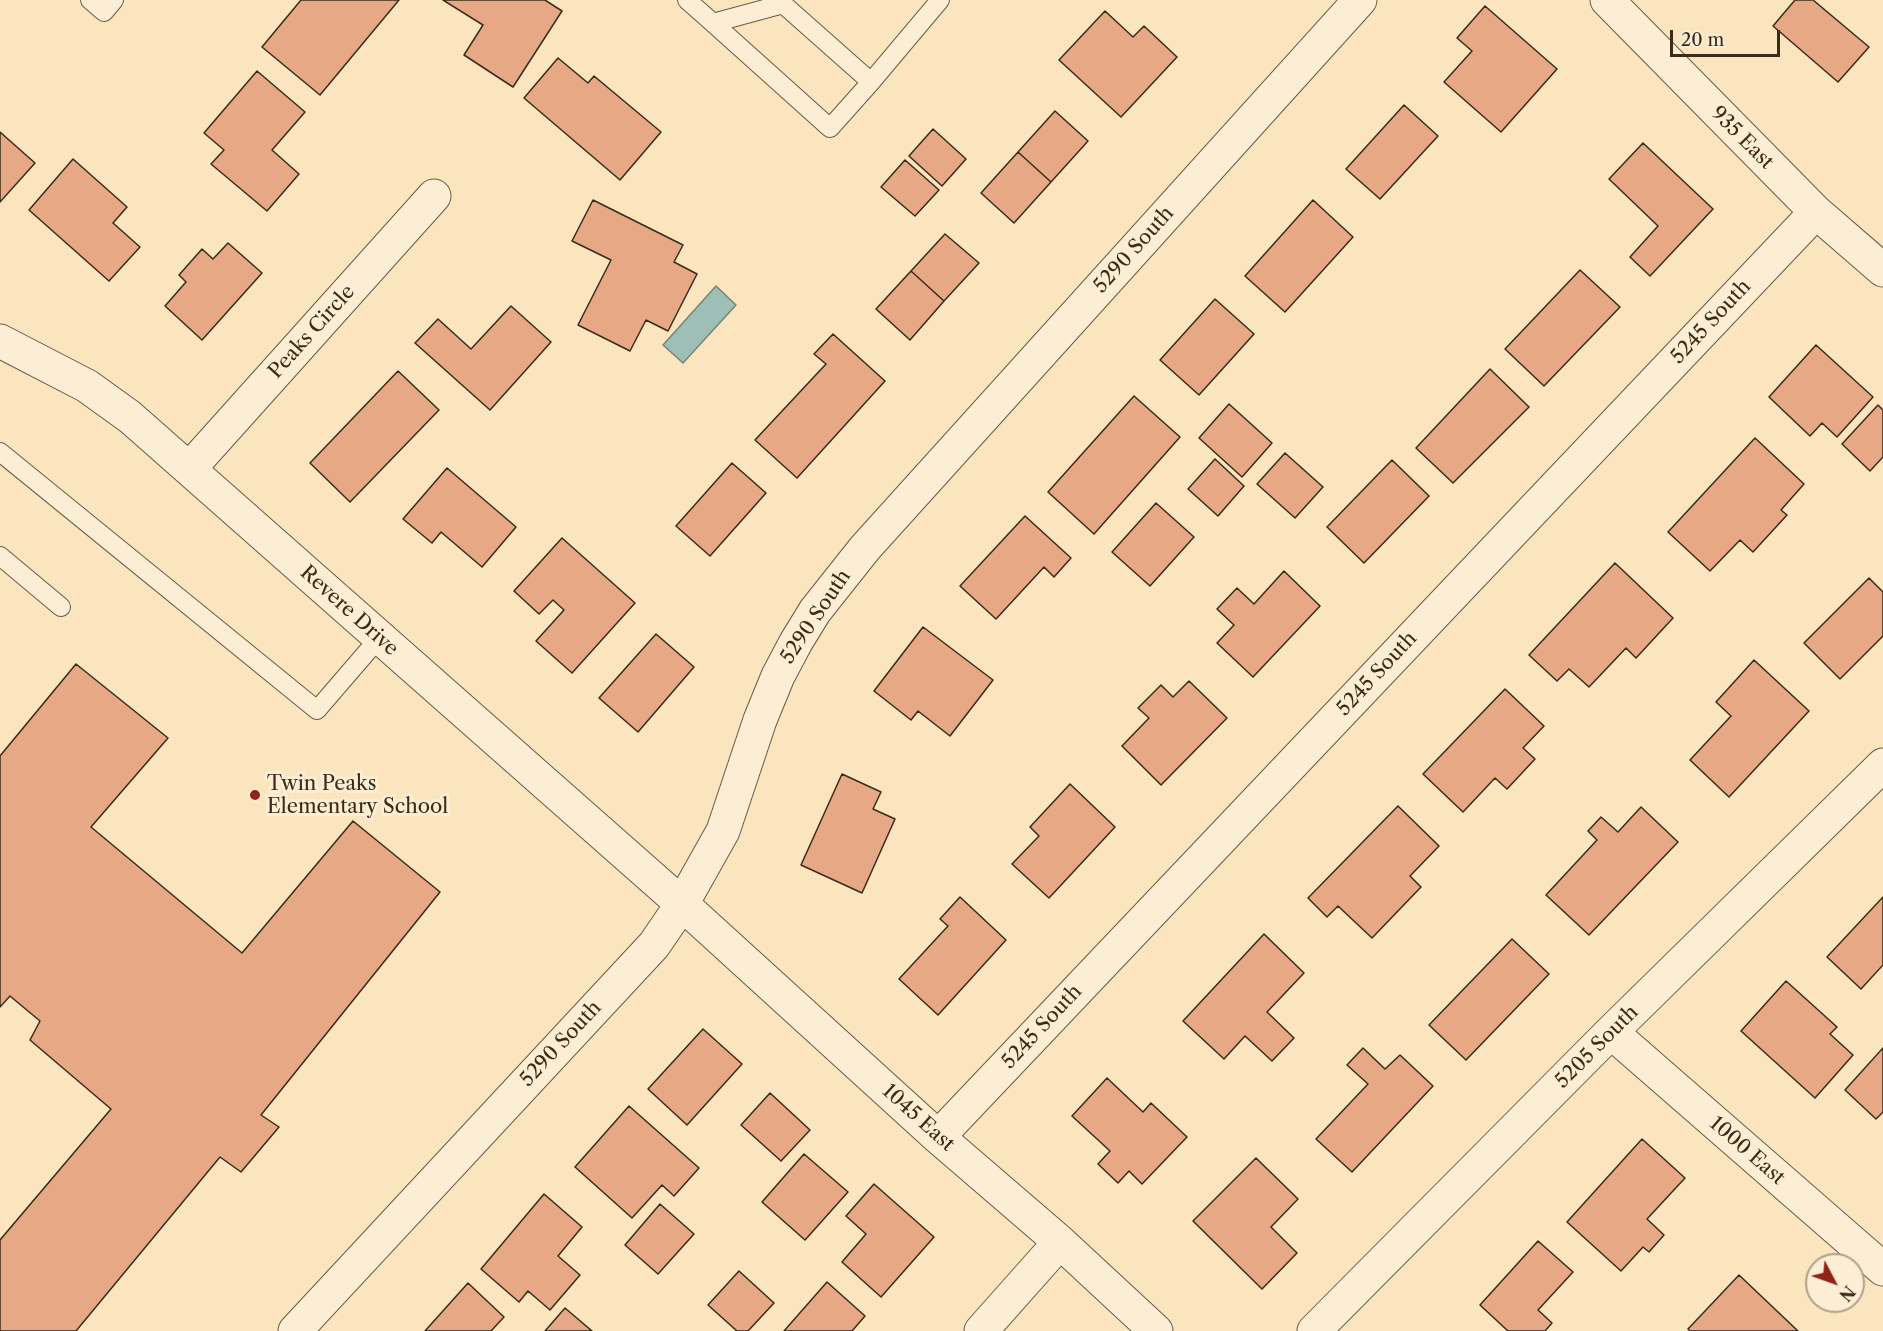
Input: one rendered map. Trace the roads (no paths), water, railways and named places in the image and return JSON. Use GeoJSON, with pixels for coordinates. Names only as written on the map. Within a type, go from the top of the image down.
{"type":"FeatureCollection","features":[{"type":"Feature","properties":{"kind":"street","name":"5290 South"},"geometry":{"type":"LineString","coordinates":[[295,1331],[654,945],[682,904],[723,831],[752,742],[778,676],[796,642],[839,580],[865,548],[1360,0]]}},
{"type":"Feature","properties":{"kind":"street","name":"935 East"},"geometry":{"type":"LineString","coordinates":[[1607,0],[1816,212],[1883,270]]}},
{"type":"Feature","properties":{"kind":"street","name":"Peaks Circle"},"geometry":{"type":"LineString","coordinates":[[190,468],[434,196]]}},
{"type":"Feature","properties":{"kind":"street","name":"5245 South"},"geometry":{"type":"LineString","coordinates":[[938,1137],[1816,212]]}},
{"type":"Feature","properties":{"kind":"street","name":"Revere Drive"},"geometry":{"type":"LineString","coordinates":[[0,341],[87,386],[130,417],[682,904]]}},
{"type":"Feature","properties":{"kind":"street","name":"5205 South"},"geometry":{"type":"LineString","coordinates":[[1314,1331],[1611,1032],[1883,765]]}},
{"type":"Feature","properties":{"kind":"street","name":"1045 East"},"geometry":{"type":"LineString","coordinates":[[682,904],[938,1137],[1060,1242],[1156,1331]]}},
{"type":"Feature","properties":{"kind":"street","name":"1000 East"},"geometry":{"type":"LineString","coordinates":[[1611,1032],[1883,1269]]}},
{"type":"Feature","properties":{"kind":"street"},"geometry":{"type":"LineString","coordinates":[[981,1331],[1060,1242]]}},
{"type":"Feature","properties":{"kind":"lane"},"geometry":{"type":"LineString","coordinates":[[90,0],[104,12],[114,0]]}},
{"type":"Feature","properties":{"kind":"lane"},"geometry":{"type":"LineString","coordinates":[[687,0],[830,128],[940,0]]}},
{"type":"Feature","properties":{"kind":"lane"},"geometry":{"type":"LineString","coordinates":[[714,23],[783,4],[871,82]]}},
{"type":"Feature","properties":{"kind":"lane"},"geometry":{"type":"LineString","coordinates":[[0,452],[317,710],[379,638]]}},
{"type":"Feature","properties":{"kind":"lane"},"geometry":{"type":"LineString","coordinates":[[0,555],[61,607]]}},
{"type":"Feature","properties":{"kind":"water"},"geometry":{"type":"Polygon","coordinates":[[[716,286],[736,305],[683,363],[663,345],[716,286]]]}},
{"type":"Feature","properties":{"kind":"place","name":"Twin Peaks Elementary School"},"geometry":{"type":"Point","coordinates":[255,795]}}]}
